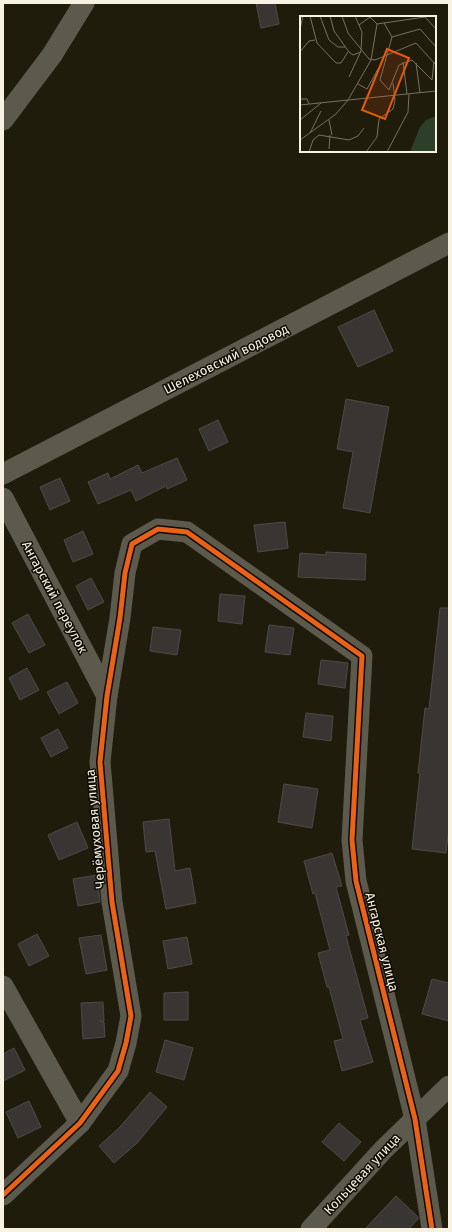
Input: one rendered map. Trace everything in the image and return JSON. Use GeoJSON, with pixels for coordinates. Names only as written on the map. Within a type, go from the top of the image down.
{"type":"FeatureCollection","features":[{"type":"Feature","properties":{"kind":"street"},"geometry":{"type":"LineString","coordinates":[[3,120],[52,55],[84,3]]}},
{"type":"Feature","properties":{"kind":"street","name":"Шелеховский водовод"},"geometry":{"type":"LineString","coordinates":[[3,474],[449,243]]}},
{"type":"Feature","properties":{"kind":"street","name":"Ангарский переулок"},"geometry":{"type":"LineString","coordinates":[[3,498],[107,696]]}},
{"type":"Feature","properties":{"kind":"street","name":"Черёмуховая улица"},"geometry":{"type":"LineString","coordinates":[[3,1195],[80,1123],[118,1071],[126,1043],[131,1016],[112,902],[100,762],[107,696],[120,618],[125,573],[132,544],[158,529],[187,532],[362,656]]}},
{"type":"Feature","properties":{"kind":"street","name":"Ангарская улица"},"geometry":{"type":"LineString","coordinates":[[362,656],[352,840],[356,881],[415,1119],[432,1229]]}},
{"type":"Feature","properties":{"kind":"street"},"geometry":{"type":"LineString","coordinates":[[3,986],[80,1123]]}},
{"type":"Feature","properties":{"kind":"street","name":"Кольцевая улица"},"geometry":{"type":"LineString","coordinates":[[311,1229],[383,1150],[449,1086]]}},
{"type":"Feature","properties":{"kind":"building"},"geometry":{"type":"Polygon","coordinates":[[[256,3],[275,3],[279,24],[261,28],[256,3]]]}},
{"type":"Feature","properties":{"kind":"building"},"geometry":{"type":"Polygon","coordinates":[[[374,310],[393,351],[358,367],[338,327],[374,310]]]}},
{"type":"Feature","properties":{"kind":"building"},"geometry":{"type":"Polygon","coordinates":[[[346,399],[389,407],[370,513],[343,508],[353,452],[337,449],[346,399]]]}},
{"type":"Feature","properties":{"kind":"building"},"geometry":{"type":"Polygon","coordinates":[[[218,420],[228,442],[209,451],[199,429],[218,420]]]}},
{"type":"Feature","properties":{"kind":"building"},"geometry":{"type":"Polygon","coordinates":[[[177,458],[187,480],[167,489],[166,486],[136,501],[131,490],[98,504],[88,482],[108,473],[110,479],[138,465],[142,473],[177,458]]]}},
{"type":"Feature","properties":{"kind":"building"},"geometry":{"type":"Polygon","coordinates":[[[60,478],[70,501],[50,510],[40,487],[60,478]]]}},
{"type":"Feature","properties":{"kind":"building"},"geometry":{"type":"Polygon","coordinates":[[[285,522],[288,548],[258,552],[254,525],[285,522]]]}},
{"type":"Feature","properties":{"kind":"building"},"geometry":{"type":"Polygon","coordinates":[[[83,531],[93,554],[73,562],[64,540],[83,531]]]}},
{"type":"Feature","properties":{"kind":"building"},"geometry":{"type":"Polygon","coordinates":[[[326,552],[366,554],[365,580],[298,577],[300,553],[326,555],[326,552]]]}},
{"type":"Feature","properties":{"kind":"building"},"geometry":{"type":"Polygon","coordinates":[[[91,578],[104,602],[88,610],[76,586],[91,578]]]}},
{"type":"Feature","properties":{"kind":"building"},"geometry":{"type":"Polygon","coordinates":[[[220,594],[245,596],[242,624],[218,621],[220,594]]]}},
{"type":"Feature","properties":{"kind":"building"},"geometry":{"type":"Polygon","coordinates":[[[440,608],[449,608],[449,826],[446,853],[412,849],[425,708],[429,709],[440,608]]]}},
{"type":"Feature","properties":{"kind":"building"},"geometry":{"type":"Polygon","coordinates":[[[28,614],[45,645],[29,653],[12,623],[28,614]]]}},
{"type":"Feature","properties":{"kind":"building"},"geometry":{"type":"Polygon","coordinates":[[[269,625],[294,628],[290,655],[265,652],[269,625]]]}},
{"type":"Feature","properties":{"kind":"building"},"geometry":{"type":"Polygon","coordinates":[[[153,627],[181,630],[177,655],[150,651],[153,627]]]}},
{"type":"Feature","properties":{"kind":"building"},"geometry":{"type":"Polygon","coordinates":[[[321,660],[348,663],[345,688],[318,684],[321,660]]]}},
{"type":"Feature","properties":{"kind":"building"},"geometry":{"type":"Polygon","coordinates":[[[27,668],[39,690],[20,700],[9,678],[27,668]]]}},
{"type":"Feature","properties":{"kind":"building"},"geometry":{"type":"Polygon","coordinates":[[[67,682],[78,703],[59,714],[47,692],[67,682]]]}},
{"type":"Feature","properties":{"kind":"building"},"geometry":{"type":"Polygon","coordinates":[[[306,713],[333,716],[331,741],[303,737],[306,713]]]}},
{"type":"Feature","properties":{"kind":"building"},"geometry":{"type":"Polygon","coordinates":[[[58,729],[68,748],[51,757],[41,738],[58,729]]]}},
{"type":"Feature","properties":{"kind":"building"},"geometry":{"type":"Polygon","coordinates":[[[284,784],[318,789],[312,828],[278,822],[284,784]]]}},
{"type":"Feature","properties":{"kind":"building"},"geometry":{"type":"Polygon","coordinates":[[[169,819],[175,871],[190,868],[196,903],[166,909],[155,851],[146,852],[143,822],[169,819]]]}},
{"type":"Feature","properties":{"kind":"building"},"geometry":{"type":"Polygon","coordinates":[[[77,822],[88,848],[59,860],[48,835],[77,822]]]}},
{"type":"Feature","properties":{"kind":"building"},"geometry":{"type":"Polygon","coordinates":[[[332,853],[342,886],[336,887],[349,935],[346,936],[368,1018],[360,1020],[373,1062],[342,1071],[334,1041],[343,1039],[318,953],[330,950],[315,893],[313,894],[304,861],[332,853]]]}},
{"type":"Feature","properties":{"kind":"building"},"geometry":{"type":"Polygon","coordinates":[[[97,875],[100,902],[78,906],[73,879],[97,875]]]}},
{"type":"Feature","properties":{"kind":"building"},"geometry":{"type":"Polygon","coordinates":[[[37,934],[49,956],[29,966],[18,944],[37,934]]]}},
{"type":"Feature","properties":{"kind":"building"},"geometry":{"type":"Polygon","coordinates":[[[101,935],[107,970],[86,974],[79,938],[101,935]]]}},
{"type":"Feature","properties":{"kind":"building"},"geometry":{"type":"Polygon","coordinates":[[[187,937],[192,964],[168,969],[163,941],[187,937]]]}},
{"type":"Feature","properties":{"kind":"building"},"geometry":{"type":"Polygon","coordinates":[[[432,979],[449,983],[449,1021],[422,1014],[432,979]]]}},
{"type":"Feature","properties":{"kind":"building"},"geometry":{"type":"Polygon","coordinates":[[[188,992],[188,1020],[164,1020],[164,993],[188,992]]]}},
{"type":"Feature","properties":{"kind":"building"},"geometry":{"type":"Polygon","coordinates":[[[103,1002],[104,1021],[100,1021],[104,1022],[105,1037],[83,1039],[81,1003],[103,1002]]]}},
{"type":"Feature","properties":{"kind":"building"},"geometry":{"type":"Polygon","coordinates":[[[165,1040],[193,1048],[184,1080],[156,1072],[165,1040]]]}},
{"type":"Feature","properties":{"kind":"building"},"geometry":{"type":"Polygon","coordinates":[[[14,1048],[25,1070],[3,1081],[3,1054],[14,1048]]]}},
{"type":"Feature","properties":{"kind":"building"},"geometry":{"type":"Polygon","coordinates":[[[150,1092],[167,1107],[137,1143],[114,1163],[99,1146],[120,1127],[150,1092]]]}},
{"type":"Feature","properties":{"kind":"building"},"geometry":{"type":"Polygon","coordinates":[[[29,1101],[41,1127],[18,1138],[6,1112],[29,1101]]]}},
{"type":"Feature","properties":{"kind":"building"},"geometry":{"type":"Polygon","coordinates":[[[339,1123],[361,1142],[344,1161],[322,1142],[339,1123]]]}},
{"type":"Feature","properties":{"kind":"building"},"geometry":{"type":"Polygon","coordinates":[[[396,1196],[418,1217],[409,1229],[365,1229],[396,1196]]]}},
{"type":"Feature","properties":{"kind":"cycle path"},"geometry":{"type":"LineString","coordinates":[[3,1195],[80,1123],[118,1071],[126,1043],[131,1016],[112,902],[100,762],[107,696],[120,618],[125,573],[132,544],[158,529],[187,532],[362,656],[352,840],[356,881],[415,1119],[432,1229]]}}]}
